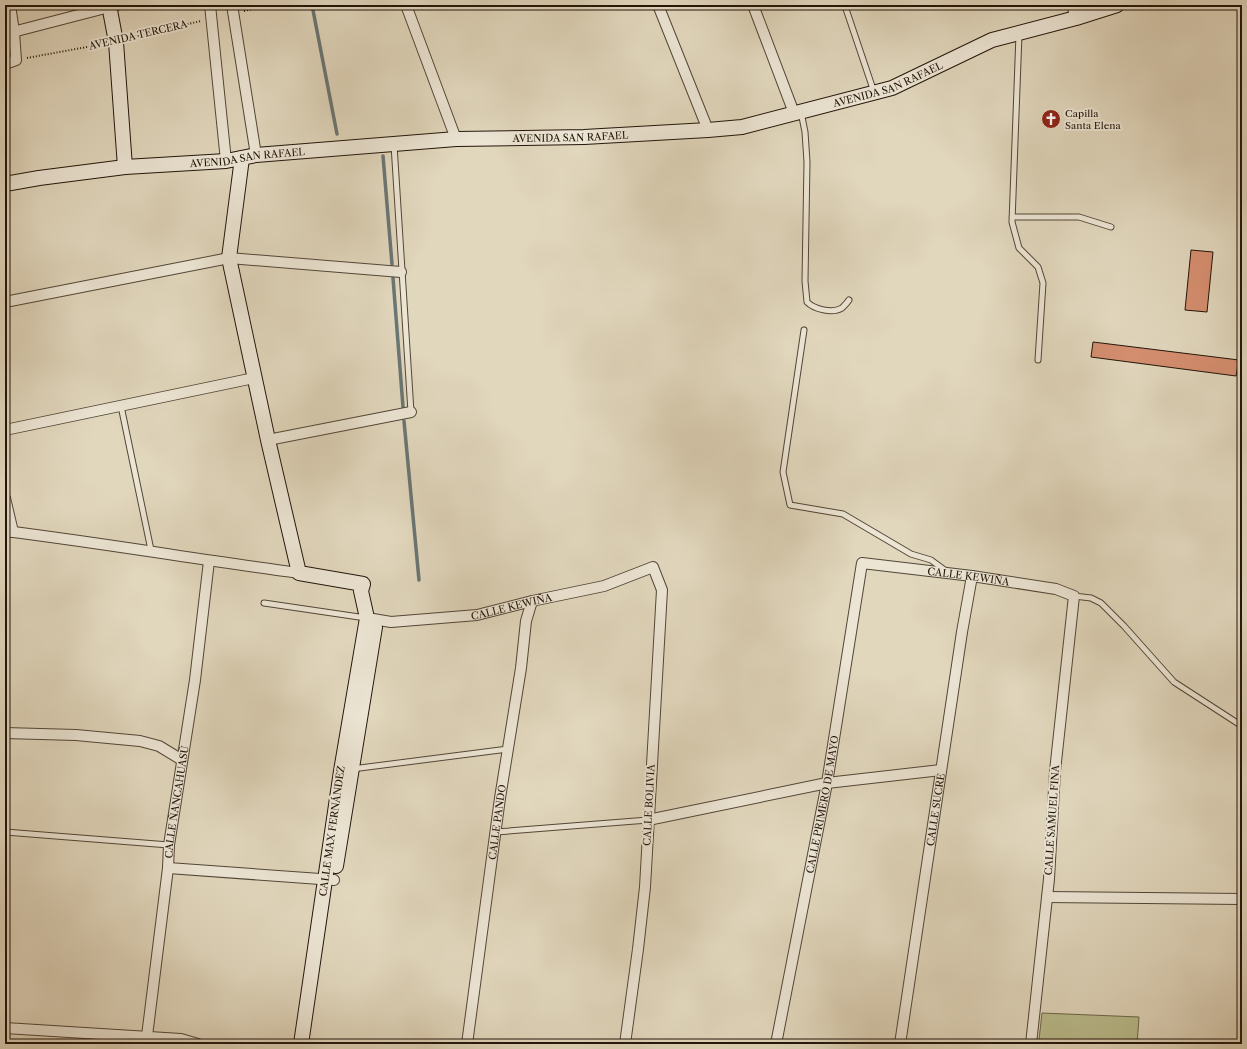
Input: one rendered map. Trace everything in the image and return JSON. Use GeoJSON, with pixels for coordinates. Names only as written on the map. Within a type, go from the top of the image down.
{"type":"FeatureCollection","features":[{"type":"Feature","properties":{"kind":"street"},"geometry":{"type":"LineString","coordinates":[[5,64],[16,60],[10,33],[10,5]]}},
{"type":"Feature","properties":{"kind":"street"},"geometry":{"type":"LineString","coordinates":[[210,5],[226,161]]}},
{"type":"Feature","properties":{"kind":"street"},"geometry":{"type":"LineString","coordinates":[[406,5],[456,139]]}},
{"type":"Feature","properties":{"kind":"street"},"geometry":{"type":"LineString","coordinates":[[658,5],[708,130]]}},
{"type":"Feature","properties":{"kind":"street"},"geometry":{"type":"LineString","coordinates":[[753,5],[797,112]]}},
{"type":"Feature","properties":{"kind":"street","name":"AVENIDA SAN RAFAEL"},"geometry":{"type":"LineString","coordinates":[[5,184],[125,166],[226,161],[249,157],[456,139],[584,137],[742,127],[892,88],[992,40],[1020,32],[1074,11],[1117,5]]}},
{"type":"Feature","properties":{"kind":"street"},"geometry":{"type":"LineString","coordinates":[[10,33],[112,6],[125,166]]}},
{"type":"Feature","properties":{"kind":"street"},"geometry":{"type":"LineString","coordinates":[[233,9],[249,157],[229,258],[254,378],[299,573]]}},
{"type":"Feature","properties":{"kind":"street"},"geometry":{"type":"LineString","coordinates":[[5,302],[229,258],[401,272]]}},
{"type":"Feature","properties":{"kind":"street"},"geometry":{"type":"LineString","coordinates":[[5,430],[254,378]]}},
{"type":"Feature","properties":{"kind":"street"},"geometry":{"type":"LineString","coordinates":[[268,440],[411,412]]}},
{"type":"Feature","properties":{"kind":"street"},"geometry":{"type":"LineString","coordinates":[[5,498],[9,532],[151,550],[209,561],[299,573],[363,584],[361,591],[371,619]]}},
{"type":"Feature","properties":{"kind":"street","name":"CALLE ÑANCAHUASÚ"},"geometry":{"type":"LineString","coordinates":[[147,1040],[168,868],[168,845],[195,680],[209,561]]}},
{"type":"Feature","properties":{"kind":"street","name":"CALLE KEWIÑA"},"geometry":{"type":"LineString","coordinates":[[862,563],[972,576],[1056,589],[1074,596]]}},
{"type":"Feature","properties":{"kind":"street","name":"CALLE PRIMERO DE MAYO"},"geometry":{"type":"LineString","coordinates":[[776,1044],[827,783],[862,563]]}},
{"type":"Feature","properties":{"kind":"street","name":"CALLE KEWIÑA"},"geometry":{"type":"LineString","coordinates":[[371,619],[391,622],[476,614],[604,586],[653,567]]}},
{"type":"Feature","properties":{"kind":"street","name":"CALLE BOLIVIA"},"geometry":{"type":"LineString","coordinates":[[625,1044],[638,956],[644,895],[662,590],[653,567]]}},
{"type":"Feature","properties":{"kind":"street","name":"CALLE SUCRE"},"geometry":{"type":"LineString","coordinates":[[900,1044],[972,576]]}},
{"type":"Feature","properties":{"kind":"street","name":"CALLE SAMUEL FINA"},"geometry":{"type":"LineString","coordinates":[[1031,1044],[1047,897],[1055,771],[1074,596]]}},
{"type":"Feature","properties":{"kind":"street","name":"CALLE PANDO"},"geometry":{"type":"LineString","coordinates":[[467,1044],[495,832],[521,668],[526,622],[532,601]]}},
{"type":"Feature","properties":{"kind":"street","name":"CALLE MAX FERNÁNDEZ"},"geometry":{"type":"LineString","coordinates":[[301,1044],[330,880],[371,619]]}},
{"type":"Feature","properties":{"kind":"street"},"geometry":{"type":"LineString","coordinates":[[5,734],[76,735],[140,740],[159,746],[182,760]]}},
{"type":"Feature","properties":{"kind":"street"},"geometry":{"type":"LineString","coordinates":[[648,820],[827,783],[941,770]]}},
{"type":"Feature","properties":{"kind":"street"},"geometry":{"type":"LineString","coordinates":[[168,868],[330,880]]}},
{"type":"Feature","properties":{"kind":"street","name":"CALLE MAX FERNÁNDEZ"},"geometry":{"type":"LineString","coordinates":[[310,1044],[330,880]]}},
{"type":"Feature","properties":{"kind":"street"},"geometry":{"type":"LineString","coordinates":[[1047,897],[1242,899]]}},
{"type":"Feature","properties":{"kind":"street"},"geometry":{"type":"LineString","coordinates":[[5,1028],[147,1040],[181,1039],[198,1044]]}},
{"type":"Feature","properties":{"kind":"lane"},"geometry":{"type":"LineString","coordinates":[[845,6],[875,93]]}},
{"type":"Feature","properties":{"kind":"lane"},"geometry":{"type":"LineString","coordinates":[[1020,32],[1012,222],[1019,248],[1038,267],[1043,283],[1038,360]]}},
{"type":"Feature","properties":{"kind":"lane"},"geometry":{"type":"LineString","coordinates":[[797,112],[805,132],[807,162],[805,281],[807,302],[812,307],[822,310],[833,310],[841,309],[849,300]]}},
{"type":"Feature","properties":{"kind":"lane"},"geometry":{"type":"LineString","coordinates":[[394,144],[411,412]]}},
{"type":"Feature","properties":{"kind":"lane"},"geometry":{"type":"LineString","coordinates":[[1012,217],[1079,217],[1111,227]]}},
{"type":"Feature","properties":{"kind":"lane"},"geometry":{"type":"LineString","coordinates":[[804,330],[783,472],[790,505],[843,514],[911,554],[931,560],[948,573]]}},
{"type":"Feature","properties":{"kind":"lane"},"geometry":{"type":"LineString","coordinates":[[121,406],[151,550]]}},
{"type":"Feature","properties":{"kind":"lane"},"geometry":{"type":"LineString","coordinates":[[1074,596],[1091,598],[1101,603],[1124,626],[1174,682],[1242,726]]}},
{"type":"Feature","properties":{"kind":"lane"},"geometry":{"type":"LineString","coordinates":[[264,603],[371,619]]}},
{"type":"Feature","properties":{"kind":"lane"},"geometry":{"type":"LineString","coordinates":[[347,770],[508,749]]}},
{"type":"Feature","properties":{"kind":"lane"},"geometry":{"type":"LineString","coordinates":[[495,832],[648,820]]}},
{"type":"Feature","properties":{"kind":"lane"},"geometry":{"type":"LineString","coordinates":[[5,832],[168,845]]}},
{"type":"Feature","properties":{"kind":"path"},"geometry":{"type":"LineString","coordinates":[[233,9],[270,5]]}},
{"type":"Feature","properties":{"kind":"path","name":"AVENIDA TERCERA"},"geometry":{"type":"LineString","coordinates":[[16,60],[116,42],[212,18]]}},
{"type":"Feature","properties":{"kind":"green space"},"geometry":{"type":"Polygon","coordinates":[[[1042,1013],[1139,1017],[1137,1044],[1105,1044],[1039,1040],[1042,1013]]]}},
{"type":"Feature","properties":{"kind":"building"},"geometry":{"type":"Polygon","coordinates":[[[1191,250],[1213,252],[1207,312],[1185,310],[1191,250]]]}},
{"type":"Feature","properties":{"kind":"building"},"geometry":{"type":"Polygon","coordinates":[[[1093,342],[1239,360],[1236,376],[1091,357],[1093,342]]]}},
{"type":"Feature","properties":{"kind":"waterway"},"geometry":{"type":"LineString","coordinates":[[312,5],[337,134]]}},
{"type":"Feature","properties":{"kind":"waterway"},"geometry":{"type":"LineString","coordinates":[[383,156],[392,264]]}},
{"type":"Feature","properties":{"kind":"waterway"},"geometry":{"type":"LineString","coordinates":[[393,278],[403,407]]}},
{"type":"Feature","properties":{"kind":"waterway"},"geometry":{"type":"LineString","coordinates":[[404,421],[419,580]]}},
{"type":"Feature","properties":{"kind":"place","name":"Capilla Santa Elena"},"geometry":{"type":"Point","coordinates":[1051,119]}}]}
